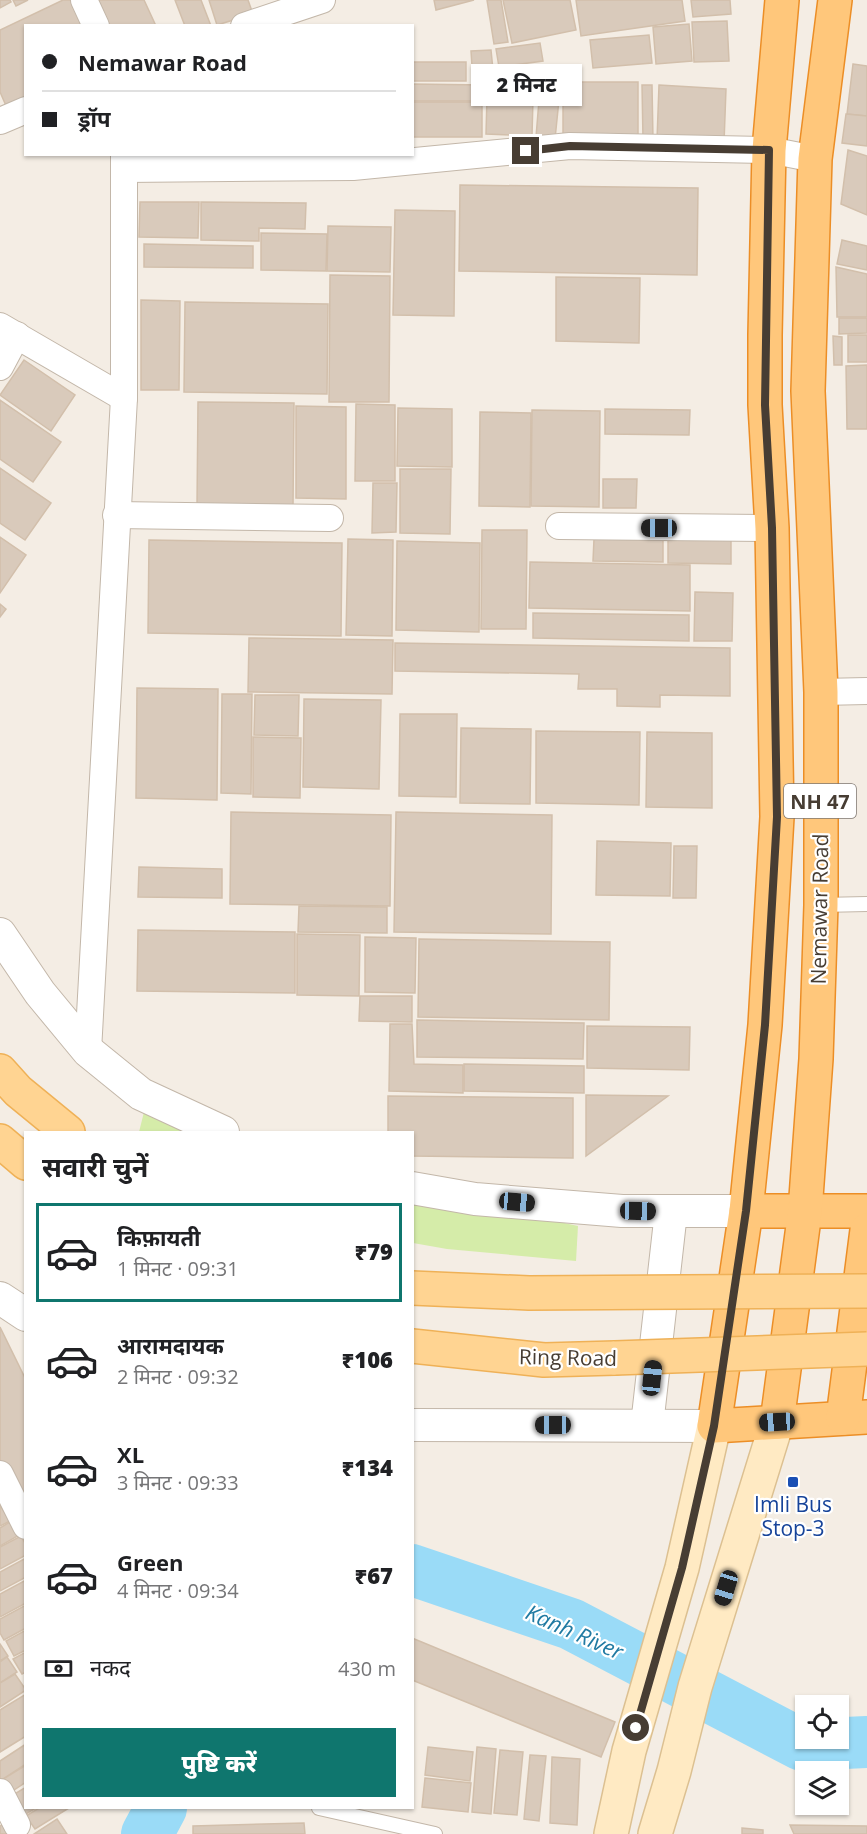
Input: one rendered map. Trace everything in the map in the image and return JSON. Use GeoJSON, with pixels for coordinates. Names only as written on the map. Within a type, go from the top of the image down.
{"type":"FeatureCollection","features":[{"type":"Feature","properties":{"kind":"highway"},"geometry":{"type":"LineString","coordinates":[[769,150],[782,0]]}},
{"type":"Feature","properties":{"kind":"highway","name":"Nemawar Road"},"geometry":{"type":"LineString","coordinates":[[777,1422],[805,1211],[816,1059],[821,905],[821,692],[808,392],[815,159],[836,0]]}},
{"type":"Feature","properties":{"kind":"highway","name":"NH 47"},"geometry":{"type":"LineString","coordinates":[[746,1211],[765,1025],[777,817],[772,528],[765,405],[769,150]]}},
{"type":"Feature","properties":{"kind":"highway"},"geometry":{"type":"LineString","coordinates":[[773,580],[815,584]]}},
{"type":"Feature","properties":{"kind":"highway"},"geometry":{"type":"LineString","coordinates":[[777,817],[820,819]]}},
{"type":"Feature","properties":{"kind":"highway"},"geometry":{"type":"LineString","coordinates":[[867,1210],[746,1211],[714,1426],[855,1417],[867,1230]]}},
{"type":"Feature","properties":{"kind":"main road"},"geometry":{"type":"LineString","coordinates":[[0,1071],[18,1091],[67,1131]]}},
{"type":"Feature","properties":{"kind":"main road"},"geometry":{"type":"LineString","coordinates":[[0,1141],[24,1161]]}},
{"type":"Feature","properties":{"kind":"main road"},"geometry":{"type":"LineString","coordinates":[[414,1288],[529,1293],[867,1291]]}},
{"type":"Feature","properties":{"kind":"main road","name":"Ring Road"},"geometry":{"type":"LineString","coordinates":[[414,1346],[544,1360],[867,1349]]}},
{"type":"Feature","properties":{"kind":"main road"},"geometry":{"type":"LineString","coordinates":[[655,1834],[695,1687],[777,1422]]}},
{"type":"Feature","properties":{"kind":"main road"},"geometry":{"type":"LineString","coordinates":[[611,1834],[629,1751],[682,1568],[714,1426]]}},
{"type":"Feature","properties":{"kind":"street"},"geometry":{"type":"LineString","coordinates":[[84,0],[95,24]]}},
{"type":"Feature","properties":{"kind":"street"},"geometry":{"type":"LineString","coordinates":[[249,24],[295,4],[322,0]]}},
{"type":"Feature","properties":{"kind":"street"},"geometry":{"type":"LineString","coordinates":[[0,121],[24,111]]}},
{"type":"Feature","properties":{"kind":"street"},"geometry":{"type":"LineString","coordinates":[[88,1051],[124,398],[125,162],[354,167],[570,146],[769,150],[815,159]]}},
{"type":"Feature","properties":{"kind":"street"},"geometry":{"type":"LineString","coordinates":[[0,367],[9,330],[124,398]]}},
{"type":"Feature","properties":{"kind":"street"},"geometry":{"type":"LineString","coordinates":[[116,515],[330,518]]}},
{"type":"Feature","properties":{"kind":"street"},"geometry":{"type":"LineString","coordinates":[[559,526],[772,528]]}},
{"type":"Feature","properties":{"kind":"street"},"geometry":{"type":"LineString","coordinates":[[821,692],[867,691]]}},
{"type":"Feature","properties":{"kind":"street"},"geometry":{"type":"LineString","coordinates":[[0,934],[40,993],[88,1051],[141,1094],[221,1131]]}},
{"type":"Feature","properties":{"kind":"street"},"geometry":{"type":"LineString","coordinates":[[414,1188],[475,1198],[622,1211],[746,1211]]}},
{"type":"Feature","properties":{"kind":"street"},"geometry":{"type":"LineString","coordinates":[[647,1425],[672,1212]]}},
{"type":"Feature","properties":{"kind":"street"},"geometry":{"type":"LineString","coordinates":[[0,1298],[24,1314]]}},
{"type":"Feature","properties":{"kind":"street"},"geometry":{"type":"LineString","coordinates":[[414,1425],[714,1426]]}},
{"type":"Feature","properties":{"kind":"street"},"geometry":{"type":"LineString","coordinates":[[0,1474],[24,1522]]}},
{"type":"Feature","properties":{"kind":"street"},"geometry":{"type":"LineString","coordinates":[[0,1792],[17,1825]]}},
{"type":"Feature","properties":{"kind":"lane"},"geometry":{"type":"LineString","coordinates":[[821,905],[867,904]]}},
{"type":"Feature","properties":{"kind":"lane"},"geometry":{"type":"LineString","coordinates":[[323,1809],[435,1834]]}},
{"type":"Feature","properties":{"kind":"green space"},"geometry":{"type":"Polygon","coordinates":[[[146,1104],[225,1131],[139,1131],[146,1104]]]}},
{"type":"Feature","properties":{"kind":"green space"},"geometry":{"type":"Polygon","coordinates":[[[414,1190],[578,1226],[576,1261],[447,1249],[414,1243],[414,1190]]]}},
{"type":"Feature","properties":{"kind":"building"},"geometry":{"type":"Polygon","coordinates":[[[0,0],[10,0],[11,2],[0,8],[0,0]]]}},
{"type":"Feature","properties":{"kind":"building"},"geometry":{"type":"Polygon","coordinates":[[[13,0],[28,0],[16,6],[13,0]]]}},
{"type":"Feature","properties":{"kind":"building"},"geometry":{"type":"Polygon","coordinates":[[[63,0],[79,0],[90,24],[24,24],[24,100],[7,108],[0,92],[0,30],[63,0]]]}},
{"type":"Feature","properties":{"kind":"building"},"geometry":{"type":"Polygon","coordinates":[[[94,0],[144,0],[155,24],[104,24],[94,0]]]}},
{"type":"Feature","properties":{"kind":"building"},"geometry":{"type":"Polygon","coordinates":[[[175,0],[201,0],[210,24],[184,24],[175,0]]]}},
{"type":"Feature","properties":{"kind":"building"},"geometry":{"type":"Polygon","coordinates":[[[209,0],[248,0],[253,14],[217,24],[209,0]]]}},
{"type":"Feature","properties":{"kind":"building"},"geometry":{"type":"Polygon","coordinates":[[[434,0],[474,0],[436,10],[434,0]]]}},
{"type":"Feature","properties":{"kind":"building"},"geometry":{"type":"Polygon","coordinates":[[[487,0],[501,0],[508,42],[494,44],[487,0]]]}},
{"type":"Feature","properties":{"kind":"building"},"geometry":{"type":"Polygon","coordinates":[[[503,0],[570,0],[576,30],[512,43],[503,0]]]}},
{"type":"Feature","properties":{"kind":"building"},"geometry":{"type":"Polygon","coordinates":[[[576,0],[682,0],[685,21],[581,36],[576,0]]]}},
{"type":"Feature","properties":{"kind":"building"},"geometry":{"type":"Polygon","coordinates":[[[691,0],[730,0],[731,14],[693,17],[691,0]]]}},
{"type":"Feature","properties":{"kind":"building"},"geometry":{"type":"Polygon","coordinates":[[[727,21],[729,61],[694,62],[692,22],[727,21]]]}},
{"type":"Feature","properties":{"kind":"building"},"geometry":{"type":"Polygon","coordinates":[[[689,24],[692,61],[656,64],[653,27],[689,24]]]}},
{"type":"Feature","properties":{"kind":"building"},"geometry":{"type":"Polygon","coordinates":[[[649,35],[652,63],[593,68],[590,40],[649,35]]]}},
{"type":"Feature","properties":{"kind":"building"},"geometry":{"type":"Polygon","coordinates":[[[540,43],[543,61],[499,67],[496,49],[540,43]]]}},
{"type":"Feature","properties":{"kind":"building"},"geometry":{"type":"Polygon","coordinates":[[[491,50],[494,80],[473,81],[471,51],[491,50]]]}},
{"type":"Feature","properties":{"kind":"building"},"geometry":{"type":"Polygon","coordinates":[[[414,62],[466,62],[466,81],[414,81],[414,62]]]}},
{"type":"Feature","properties":{"kind":"building"},"geometry":{"type":"Polygon","coordinates":[[[853,64],[867,66],[867,116],[847,114],[853,64]]]}},
{"type":"Feature","properties":{"kind":"building"},"geometry":{"type":"Polygon","coordinates":[[[563,82],[638,82],[638,138],[563,138],[563,82]]]}},
{"type":"Feature","properties":{"kind":"building"},"geometry":{"type":"Polygon","coordinates":[[[414,84],[484,85],[484,101],[414,101],[414,84]]]}},
{"type":"Feature","properties":{"kind":"building"},"geometry":{"type":"Polygon","coordinates":[[[642,85],[652,85],[653,139],[643,139],[642,85]]]}},
{"type":"Feature","properties":{"kind":"building"},"geometry":{"type":"Polygon","coordinates":[[[659,85],[726,89],[724,143],[657,140],[659,85]]]}},
{"type":"Feature","properties":{"kind":"building"},"geometry":{"type":"Polygon","coordinates":[[[540,88],[560,90],[555,139],[536,137],[540,88]]]}},
{"type":"Feature","properties":{"kind":"building"},"geometry":{"type":"Polygon","coordinates":[[[487,97],[533,99],[532,136],[486,134],[487,97]]]}},
{"type":"Feature","properties":{"kind":"building"},"geometry":{"type":"Polygon","coordinates":[[[414,102],[482,102],[482,137],[414,137],[414,102]]]}},
{"type":"Feature","properties":{"kind":"building"},"geometry":{"type":"Polygon","coordinates":[[[846,114],[867,116],[867,146],[842,143],[846,114]]]}},
{"type":"Feature","properties":{"kind":"building"},"geometry":{"type":"Polygon","coordinates":[[[848,150],[867,156],[867,215],[841,204],[848,150]]]}},
{"type":"Feature","properties":{"kind":"building"},"geometry":{"type":"Polygon","coordinates":[[[460,185],[698,188],[697,275],[459,271],[460,185]]]}},
{"type":"Feature","properties":{"kind":"building"},"geometry":{"type":"Polygon","coordinates":[[[140,202],[199,202],[198,238],[139,237],[140,202]]]}},
{"type":"Feature","properties":{"kind":"building"},"geometry":{"type":"Polygon","coordinates":[[[201,202],[306,203],[305,229],[259,228],[259,241],[201,240],[201,202]]]}},
{"type":"Feature","properties":{"kind":"building"},"geometry":{"type":"Polygon","coordinates":[[[395,210],[455,211],[454,316],[393,315],[395,210]]]}},
{"type":"Feature","properties":{"kind":"building"},"geometry":{"type":"Polygon","coordinates":[[[328,226],[391,227],[390,272],[327,271],[328,226]]]}},
{"type":"Feature","properties":{"kind":"building"},"geometry":{"type":"Polygon","coordinates":[[[261,233],[327,234],[326,271],[261,270],[261,233]]]}},
{"type":"Feature","properties":{"kind":"building"},"geometry":{"type":"Polygon","coordinates":[[[842,240],[867,246],[867,270],[837,264],[842,240]]]}},
{"type":"Feature","properties":{"kind":"building"},"geometry":{"type":"Polygon","coordinates":[[[144,244],[253,246],[253,268],[144,267],[144,244]]]}},
{"type":"Feature","properties":{"kind":"building"},"geometry":{"type":"Polygon","coordinates":[[[836,267],[867,274],[867,317],[837,317],[836,267]]]}},
{"type":"Feature","properties":{"kind":"building"},"geometry":{"type":"Polygon","coordinates":[[[330,275],[390,276],[389,402],[329,402],[330,275]]]}},
{"type":"Feature","properties":{"kind":"building"},"geometry":{"type":"Polygon","coordinates":[[[556,277],[640,278],[639,343],[556,341],[556,277]]]}},
{"type":"Feature","properties":{"kind":"building"},"geometry":{"type":"Polygon","coordinates":[[[141,300],[180,301],[179,390],[141,390],[141,300]]]}},
{"type":"Feature","properties":{"kind":"building"},"geometry":{"type":"Polygon","coordinates":[[[185,302],[328,304],[327,394],[184,392],[185,302]]]}},
{"type":"Feature","properties":{"kind":"building"},"geometry":{"type":"Polygon","coordinates":[[[839,318],[867,318],[867,333],[839,334],[839,318]]]}},
{"type":"Feature","properties":{"kind":"building"},"geometry":{"type":"Polygon","coordinates":[[[848,335],[867,335],[867,362],[848,362],[848,335]]]}},
{"type":"Feature","properties":{"kind":"building"},"geometry":{"type":"Polygon","coordinates":[[[833,336],[842,337],[842,365],[834,365],[833,336]]]}},
{"type":"Feature","properties":{"kind":"building"},"geometry":{"type":"Polygon","coordinates":[[[24,360],[75,395],[51,431],[0,395],[24,360]]]}},
{"type":"Feature","properties":{"kind":"building"},"geometry":{"type":"Polygon","coordinates":[[[867,365],[867,429],[847,429],[846,366],[867,365]]]}},
{"type":"Feature","properties":{"kind":"building"},"geometry":{"type":"Polygon","coordinates":[[[0,400],[61,442],[33,482],[0,459],[0,400]]]}},
{"type":"Feature","properties":{"kind":"building"},"geometry":{"type":"Polygon","coordinates":[[[198,402],[294,403],[293,507],[197,506],[198,402]]]}},
{"type":"Feature","properties":{"kind":"building"},"geometry":{"type":"Polygon","coordinates":[[[356,404],[395,405],[395,481],[355,481],[356,404]]]}},
{"type":"Feature","properties":{"kind":"building"},"geometry":{"type":"Polygon","coordinates":[[[296,406],[346,407],[346,499],[296,498],[296,406]]]}},
{"type":"Feature","properties":{"kind":"building"},"geometry":{"type":"Polygon","coordinates":[[[398,408],[452,409],[452,467],[397,466],[398,408]]]}},
{"type":"Feature","properties":{"kind":"building"},"geometry":{"type":"Polygon","coordinates":[[[605,409],[690,410],[689,435],[605,434],[605,409]]]}},
{"type":"Feature","properties":{"kind":"building"},"geometry":{"type":"Polygon","coordinates":[[[532,410],[600,411],[599,507],[531,506],[532,410]]]}},
{"type":"Feature","properties":{"kind":"building"},"geometry":{"type":"Polygon","coordinates":[[[480,412],[531,413],[530,507],[479,506],[480,412]]]}},
{"type":"Feature","properties":{"kind":"building"},"geometry":{"type":"Polygon","coordinates":[[[0,468],[51,503],[25,540],[0,523],[0,468]]]}},
{"type":"Feature","properties":{"kind":"building"},"geometry":{"type":"Polygon","coordinates":[[[400,469],[451,469],[450,534],[400,533],[400,469]]]}},
{"type":"Feature","properties":{"kind":"building"},"geometry":{"type":"Polygon","coordinates":[[[603,479],[637,479],[636,508],[603,508],[603,479]]]}},
{"type":"Feature","properties":{"kind":"building"},"geometry":{"type":"Polygon","coordinates":[[[373,483],[397,483],[396,532],[372,533],[373,483]]]}},
{"type":"Feature","properties":{"kind":"building"},"geometry":{"type":"Polygon","coordinates":[[[482,530],[527,530],[526,629],[481,629],[482,530]]]}},
{"type":"Feature","properties":{"kind":"building"},"geometry":{"type":"Polygon","coordinates":[[[0,537],[26,555],[0,593],[0,537]]]}},
{"type":"Feature","properties":{"kind":"building"},"geometry":{"type":"Polygon","coordinates":[[[348,539],[393,540],[392,636],[346,635],[348,539]]]}},
{"type":"Feature","properties":{"kind":"building"},"geometry":{"type":"Polygon","coordinates":[[[594,539],[663,540],[663,562],[593,561],[594,539]]]}},
{"type":"Feature","properties":{"kind":"building"},"geometry":{"type":"Polygon","coordinates":[[[668,539],[731,540],[731,564],[668,563],[668,539]]]}},
{"type":"Feature","properties":{"kind":"building"},"geometry":{"type":"Polygon","coordinates":[[[149,540],[342,543],[341,636],[148,633],[149,540]]]}},
{"type":"Feature","properties":{"kind":"building"},"geometry":{"type":"Polygon","coordinates":[[[397,541],[480,543],[479,632],[396,630],[397,541]]]}},
{"type":"Feature","properties":{"kind":"building"},"geometry":{"type":"Polygon","coordinates":[[[530,562],[690,565],[690,611],[529,608],[530,562]]]}},
{"type":"Feature","properties":{"kind":"building"},"geometry":{"type":"Polygon","coordinates":[[[695,592],[733,593],[732,641],[694,641],[695,592]]]}},
{"type":"Feature","properties":{"kind":"building"},"geometry":{"type":"Polygon","coordinates":[[[0,604],[6,609],[0,617],[0,604]]]}},
{"type":"Feature","properties":{"kind":"building"},"geometry":{"type":"Polygon","coordinates":[[[533,613],[689,615],[689,641],[533,638],[533,613]]]}},
{"type":"Feature","properties":{"kind":"building"},"geometry":{"type":"Polygon","coordinates":[[[249,638],[393,640],[392,694],[248,692],[249,638]]]}},
{"type":"Feature","properties":{"kind":"building"},"geometry":{"type":"Polygon","coordinates":[[[395,643],[730,648],[730,696],[660,695],[660,707],[617,706],[617,689],[578,689],[579,674],[395,671],[395,643]]]}},
{"type":"Feature","properties":{"kind":"building"},"geometry":{"type":"Polygon","coordinates":[[[137,688],[218,689],[217,800],[136,798],[137,688]]]}},
{"type":"Feature","properties":{"kind":"building"},"geometry":{"type":"Polygon","coordinates":[[[222,694],[252,694],[251,794],[221,793],[222,694]]]}},
{"type":"Feature","properties":{"kind":"building"},"geometry":{"type":"Polygon","coordinates":[[[255,695],[299,695],[298,736],[254,735],[255,695]]]}},
{"type":"Feature","properties":{"kind":"building"},"geometry":{"type":"Polygon","coordinates":[[[304,699],[381,700],[379,789],[303,787],[304,699]]]}},
{"type":"Feature","properties":{"kind":"building"},"geometry":{"type":"Polygon","coordinates":[[[400,714],[457,714],[456,797],[399,796],[400,714]]]}},
{"type":"Feature","properties":{"kind":"building"},"geometry":{"type":"Polygon","coordinates":[[[461,728],[531,729],[530,804],[460,803],[461,728]]]}},
{"type":"Feature","properties":{"kind":"building"},"geometry":{"type":"Polygon","coordinates":[[[536,731],[640,732],[639,805],[536,803],[536,731]]]}},
{"type":"Feature","properties":{"kind":"building"},"geometry":{"type":"Polygon","coordinates":[[[647,732],[712,733],[712,808],[646,807],[647,732]]]}},
{"type":"Feature","properties":{"kind":"building"},"geometry":{"type":"Polygon","coordinates":[[[253,737],[301,738],[300,798],[253,797],[253,737]]]}},
{"type":"Feature","properties":{"kind":"building"},"geometry":{"type":"Polygon","coordinates":[[[231,812],[391,815],[390,906],[230,904],[231,812]]]}},
{"type":"Feature","properties":{"kind":"building"},"geometry":{"type":"Polygon","coordinates":[[[396,812],[552,815],[551,934],[394,932],[396,812]]]}},
{"type":"Feature","properties":{"kind":"building"},"geometry":{"type":"Polygon","coordinates":[[[597,841],[671,843],[670,896],[596,895],[597,841]]]}},
{"type":"Feature","properties":{"kind":"building"},"geometry":{"type":"Polygon","coordinates":[[[674,846],[697,846],[696,898],[673,898],[674,846]]]}},
{"type":"Feature","properties":{"kind":"building"},"geometry":{"type":"Polygon","coordinates":[[[139,867],[222,869],[222,898],[138,897],[139,867]]]}},
{"type":"Feature","properties":{"kind":"building"},"geometry":{"type":"Polygon","coordinates":[[[299,906],[387,907],[387,933],[298,932],[299,906]]]}},
{"type":"Feature","properties":{"kind":"building"},"geometry":{"type":"Polygon","coordinates":[[[138,930],[295,932],[295,993],[137,991],[138,930]]]}},
{"type":"Feature","properties":{"kind":"building"},"geometry":{"type":"Polygon","coordinates":[[[297,934],[360,935],[359,996],[297,995],[297,934]]]}},
{"type":"Feature","properties":{"kind":"building"},"geometry":{"type":"Polygon","coordinates":[[[365,937],[416,938],[415,993],[365,992],[365,937]]]}},
{"type":"Feature","properties":{"kind":"building"},"geometry":{"type":"Polygon","coordinates":[[[419,939],[610,942],[609,1020],[418,1017],[419,939]]]}},
{"type":"Feature","properties":{"kind":"building"},"geometry":{"type":"Polygon","coordinates":[[[360,996],[412,996],[412,1022],[359,1021],[360,996]]]}},
{"type":"Feature","properties":{"kind":"building"},"geometry":{"type":"Polygon","coordinates":[[[417,1020],[584,1023],[583,1059],[417,1057],[417,1020]]]}},
{"type":"Feature","properties":{"kind":"building"},"geometry":{"type":"Polygon","coordinates":[[[390,1024],[412,1024],[414,1064],[463,1065],[463,1093],[389,1091],[390,1024]]]}},
{"type":"Feature","properties":{"kind":"building"},"geometry":{"type":"Polygon","coordinates":[[[587,1026],[690,1027],[689,1070],[587,1068],[587,1026]]]}},
{"type":"Feature","properties":{"kind":"building"},"geometry":{"type":"Polygon","coordinates":[[[464,1064],[584,1066],[584,1093],[464,1091],[464,1064]]]}},
{"type":"Feature","properties":{"kind":"building"},"geometry":{"type":"Polygon","coordinates":[[[586,1095],[668,1096],[586,1156],[586,1095]]]}},
{"type":"Feature","properties":{"kind":"building"},"geometry":{"type":"Polygon","coordinates":[[[388,1096],[573,1098],[573,1158],[414,1156],[414,1131],[388,1131],[388,1096]]]}},
{"type":"Feature","properties":{"kind":"building"},"geometry":{"type":"Polygon","coordinates":[[[0,1327],[24,1376],[24,1501],[19,1502],[0,1460],[0,1327]]]}},
{"type":"Feature","properties":{"kind":"building"},"geometry":{"type":"Polygon","coordinates":[[[0,1505],[10,1521],[0,1526],[0,1505]]]}},
{"type":"Feature","properties":{"kind":"building"},"geometry":{"type":"Polygon","coordinates":[[[13,1520],[21,1534],[0,1546],[0,1528],[13,1520]]]}},
{"type":"Feature","properties":{"kind":"building"},"geometry":{"type":"Polygon","coordinates":[[[21,1536],[24,1541],[24,1556],[0,1569],[0,1547],[21,1536]]]}},
{"type":"Feature","properties":{"kind":"building"},"geometry":{"type":"Polygon","coordinates":[[[24,1559],[24,1578],[0,1591],[0,1572],[24,1559]]]}},
{"type":"Feature","properties":{"kind":"building"},"geometry":{"type":"Polygon","coordinates":[[[24,1581],[24,1604],[0,1617],[0,1594],[24,1581]]]}},
{"type":"Feature","properties":{"kind":"building"},"geometry":{"type":"Polygon","coordinates":[[[24,1606],[24,1629],[4,1640],[0,1633],[0,1619],[24,1606]]]}},
{"type":"Feature","properties":{"kind":"building"},"geometry":{"type":"Polygon","coordinates":[[[24,1631],[24,1651],[14,1656],[6,1641],[24,1631]]]}},
{"type":"Feature","properties":{"kind":"building"},"geometry":{"type":"Polygon","coordinates":[[[414,1639],[615,1722],[601,1757],[414,1681],[414,1639]]]}},
{"type":"Feature","properties":{"kind":"building"},"geometry":{"type":"Polygon","coordinates":[[[0,1644],[8,1656],[0,1661],[0,1644]]]}},
{"type":"Feature","properties":{"kind":"building"},"geometry":{"type":"Polygon","coordinates":[[[24,1653],[24,1673],[22,1674],[13,1659],[24,1653]]]}},
{"type":"Feature","properties":{"kind":"building"},"geometry":{"type":"Polygon","coordinates":[[[7,1657],[17,1672],[0,1683],[0,1662],[7,1657]]]}},
{"type":"Feature","properties":{"kind":"building"},"geometry":{"type":"Polygon","coordinates":[[[15,1674],[24,1687],[24,1691],[0,1707],[0,1683],[15,1674]]]}},
{"type":"Feature","properties":{"kind":"building"},"geometry":{"type":"Polygon","coordinates":[[[24,1695],[24,1737],[0,1752],[0,1710],[24,1695]]]}},
{"type":"Feature","properties":{"kind":"building"},"geometry":{"type":"Polygon","coordinates":[[[24,1745],[24,1765],[0,1781],[0,1761],[24,1745]]]}},
{"type":"Feature","properties":{"kind":"building"},"geometry":{"type":"Polygon","coordinates":[[[428,1747],[473,1752],[470,1781],[425,1775],[428,1747]]]}},
{"type":"Feature","properties":{"kind":"building"},"geometry":{"type":"Polygon","coordinates":[[[477,1747],[496,1749],[491,1814],[472,1812],[477,1747]]]}},
{"type":"Feature","properties":{"kind":"building"},"geometry":{"type":"Polygon","coordinates":[[[500,1750],[523,1752],[517,1815],[494,1813],[500,1750]]]}},
{"type":"Feature","properties":{"kind":"building"},"geometry":{"type":"Polygon","coordinates":[[[530,1755],[546,1756],[539,1821],[524,1819],[530,1755]]]}},
{"type":"Feature","properties":{"kind":"building"},"geometry":{"type":"Polygon","coordinates":[[[552,1757],[580,1759],[577,1825],[550,1823],[552,1757]]]}},
{"type":"Feature","properties":{"kind":"building"},"geometry":{"type":"Polygon","coordinates":[[[24,1766],[24,1783],[8,1794],[0,1781],[24,1766]]]}},
{"type":"Feature","properties":{"kind":"building"},"geometry":{"type":"Polygon","coordinates":[[[425,1778],[471,1783],[468,1812],[422,1807],[425,1778]]]}},
{"type":"Feature","properties":{"kind":"building"},"geometry":{"type":"Polygon","coordinates":[[[24,1788],[24,1809],[34,1809],[21,1817],[8,1798],[24,1788]]]}},
{"type":"Feature","properties":{"kind":"building"},"geometry":{"type":"Polygon","coordinates":[[[37,1809],[67,1809],[35,1829],[26,1816],[37,1809]]]}},
{"type":"Feature","properties":{"kind":"building"},"geometry":{"type":"Polygon","coordinates":[[[57,1819],[67,1834],[34,1834],[57,1819]]]}},
{"type":"Feature","properties":{"kind":"building"},"geometry":{"type":"Polygon","coordinates":[[[5,1823],[10,1834],[0,1834],[0,1826],[5,1823]]]}},
{"type":"Feature","properties":{"kind":"building"},"geometry":{"type":"Polygon","coordinates":[[[304,1823],[305,1834],[193,1834],[193,1826],[304,1823]]]}},
{"type":"Feature","properties":{"kind":"building"},"geometry":{"type":"Polygon","coordinates":[[[790,1825],[867,1826],[867,1834],[794,1834],[790,1825]]]}},
{"type":"Feature","properties":{"kind":"building"},"geometry":{"type":"Polygon","coordinates":[[[742,1828],[763,1830],[763,1834],[742,1834],[742,1828]]]}},
{"type":"Feature","properties":{"kind":"waterway","name":"Kanh River"},"geometry":{"type":"LineString","coordinates":[[414,1571],[571,1624],[802,1745],[867,1742]]}},
{"type":"Feature","properties":{"kind":"waterway","name":"Kanh River"},"geometry":{"type":"LineString","coordinates":[[147,1834],[160,1809]]}},
{"type":"Feature","properties":{"kind":"place","name":"Imli Bus Stop-3"},"geometry":{"type":"Point","coordinates":[793,1482]}},
{"type":"Feature","properties":{"kind":"route"},"geometry":{"type":"LineString","coordinates":[[526,151],[570,146],[769,150],[765,405],[772,528],[777,817],[765,1025],[746,1211],[714,1426],[682,1568],[636,1728]]}}]}
